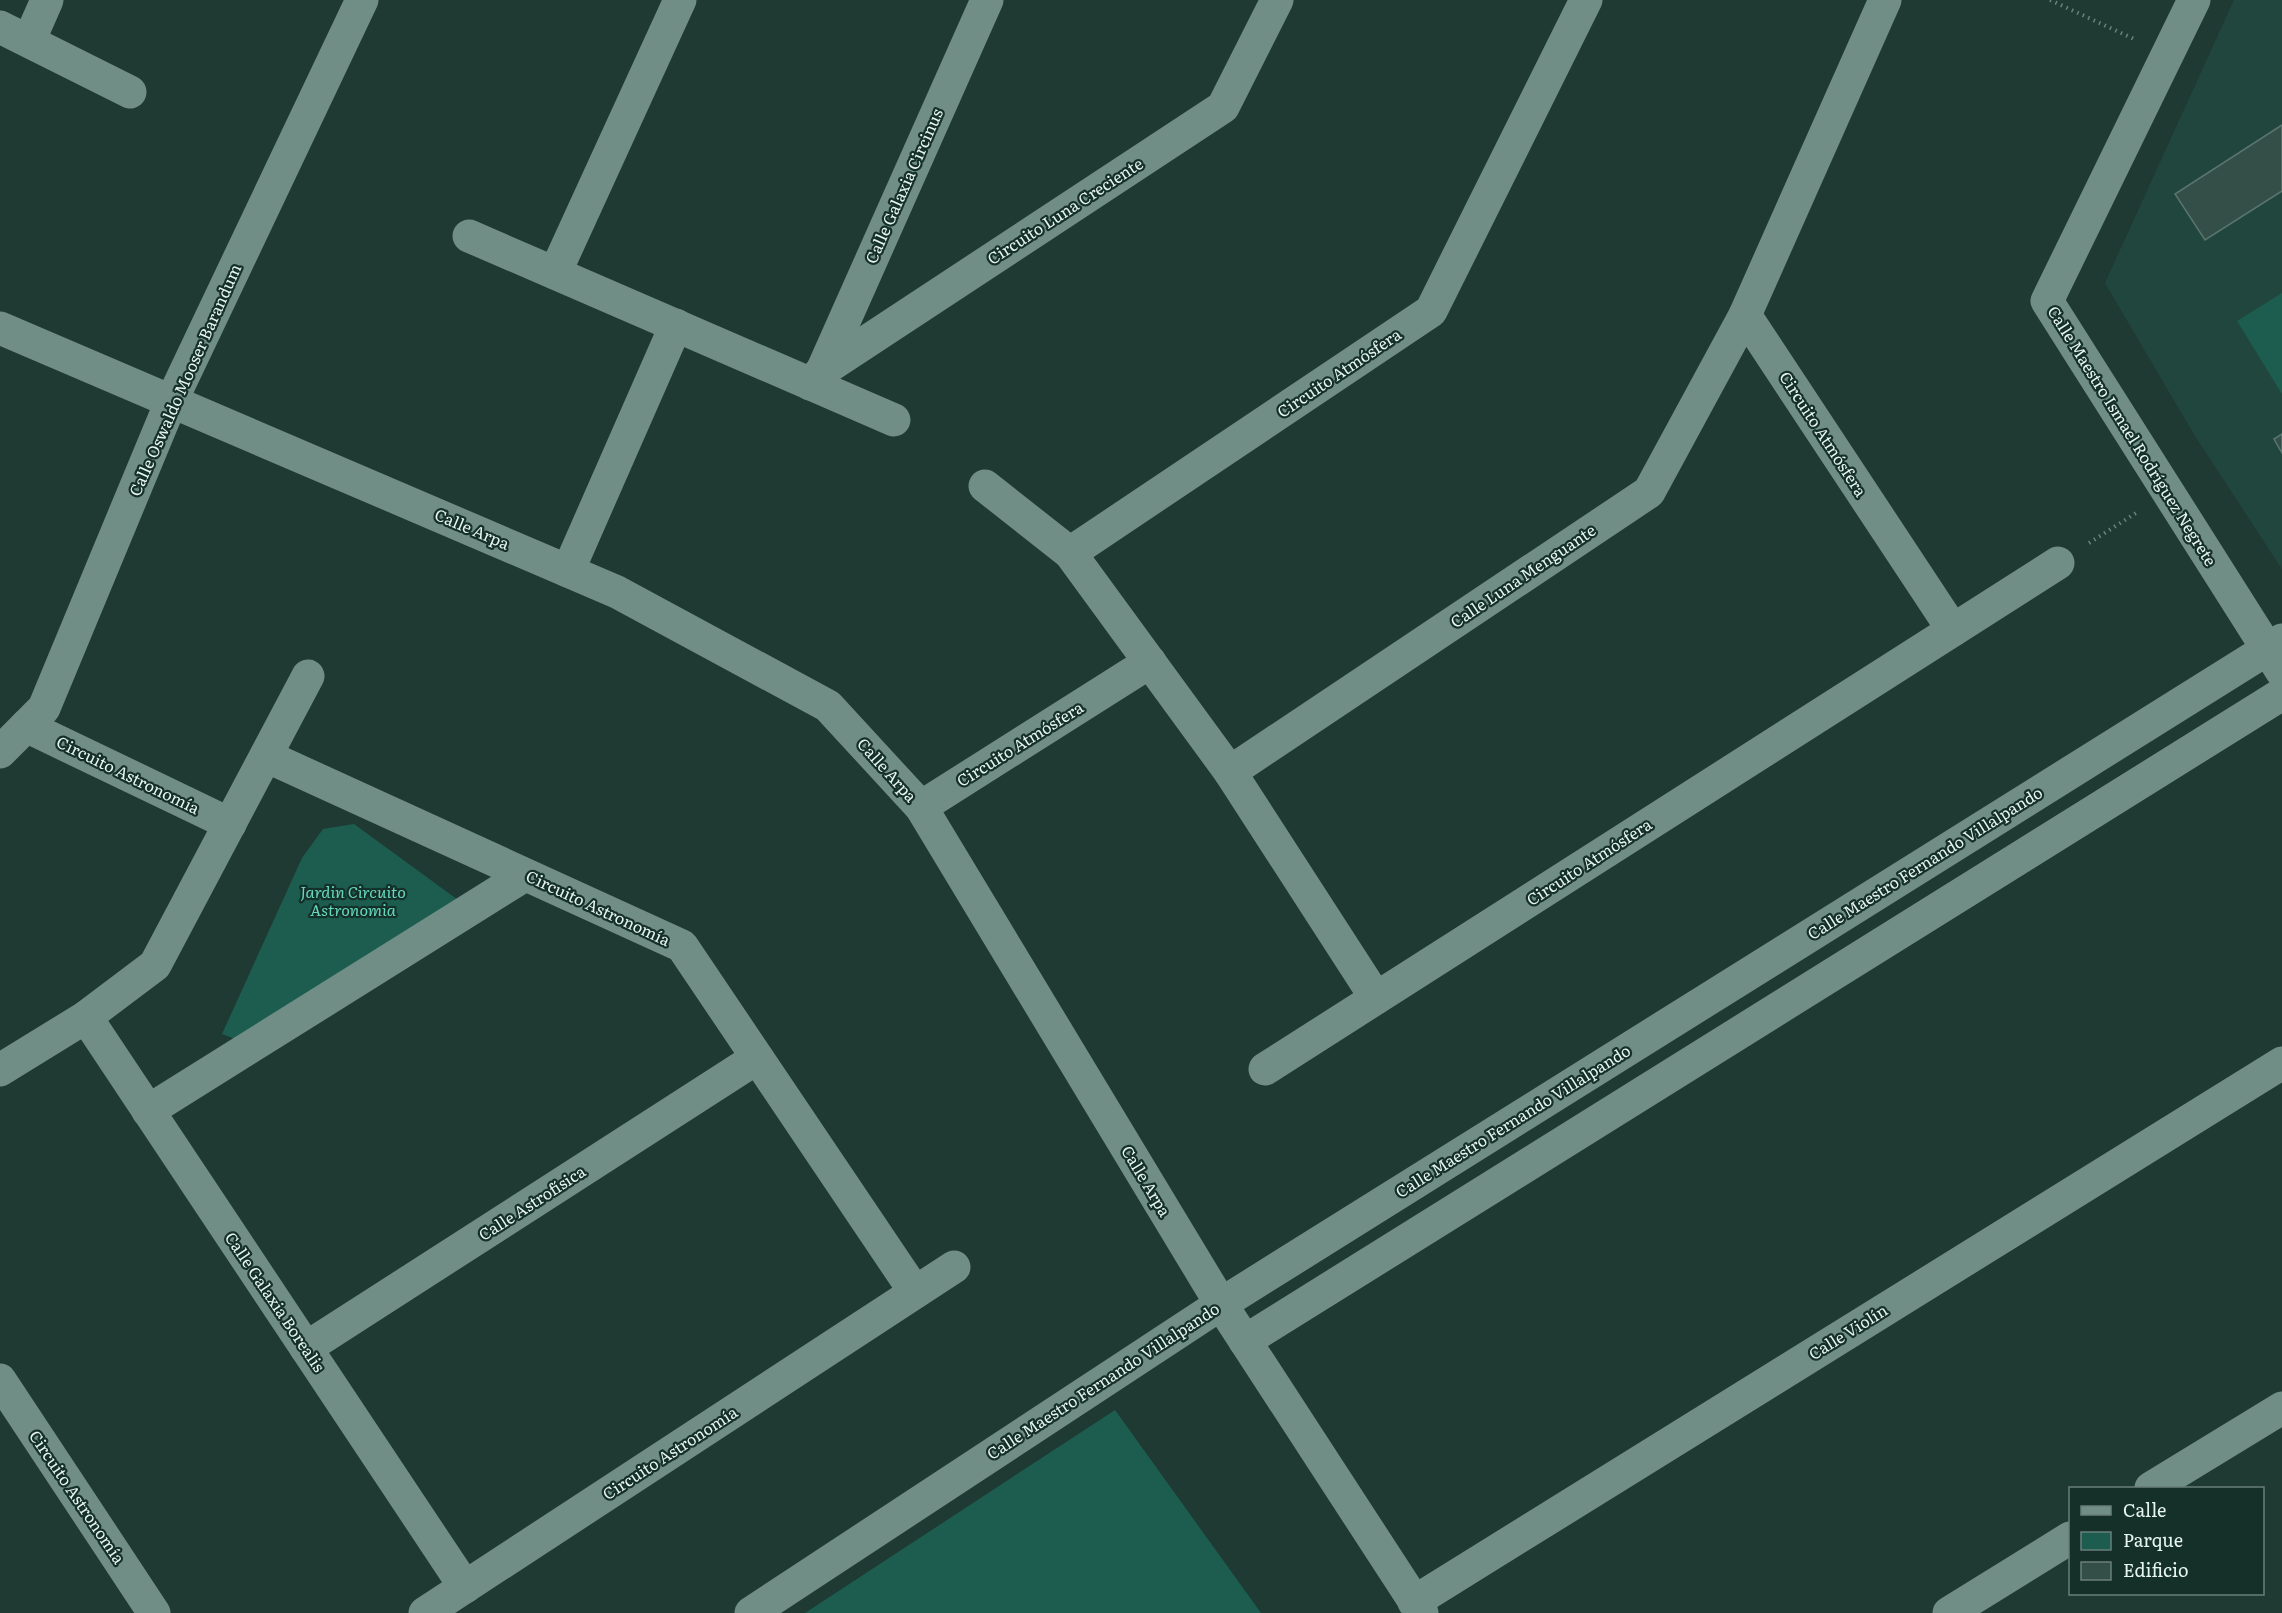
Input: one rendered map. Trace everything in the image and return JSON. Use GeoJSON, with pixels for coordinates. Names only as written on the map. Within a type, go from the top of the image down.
{"type":"FeatureCollection","features":[{"type":"Feature","properties":{"kind":"street"},"geometry":{"type":"LineString","coordinates":[[28,41],[47,0]]}},
{"type":"Feature","properties":{"kind":"street","name":"Calle Oswaldo Mooser Barandum"},"geometry":{"type":"LineString","coordinates":[[0,752],[44,708],[171,402],[362,0]]}},
{"type":"Feature","properties":{"kind":"street"},"geometry":{"type":"LineString","coordinates":[[555,273],[680,0]]}},
{"type":"Feature","properties":{"kind":"street","name":"Calle Galaxia Circinus"},"geometry":{"type":"LineString","coordinates":[[816,377],[987,0]]}},
{"type":"Feature","properties":{"kind":"street","name":"Circuito Luna Creciente"},"geometry":{"type":"LineString","coordinates":[[816,377],[1223,107],[1277,0]]}},
{"type":"Feature","properties":{"kind":"street","name":"Circuito Atmósfera"},"geometry":{"type":"LineString","coordinates":[[1070,554],[1431,310],[1586,0]]}},
{"type":"Feature","properties":{"kind":"street"},"geometry":{"type":"LineString","coordinates":[[1745,315],[1884,0]]}},
{"type":"Feature","properties":{"kind":"street","name":"Calle Maestro Ismael Rodríguez Negrete"},"geometry":{"type":"LineString","coordinates":[[2194,0],[2169,56],[2047,301],[2166,494],[2277,654]]}},
{"type":"Feature","properties":{"kind":"street"},"geometry":{"type":"LineString","coordinates":[[0,27],[130,92]]}},
{"type":"Feature","properties":{"kind":"street"},"geometry":{"type":"LineString","coordinates":[[469,236],[676,325],[816,377],[894,420]]}},
{"type":"Feature","properties":{"kind":"street","name":"Circuito Atmósfera"},"geometry":{"type":"LineString","coordinates":[[1745,315],[1953,630]]}},
{"type":"Feature","properties":{"kind":"street","name":"Calle Luna Menguante"},"geometry":{"type":"LineString","coordinates":[[1230,772],[1649,492],[1745,315]]}},
{"type":"Feature","properties":{"kind":"street"},"geometry":{"type":"LineString","coordinates":[[568,571],[676,325]]}},
{"type":"Feature","properties":{"kind":"street","name":"Calle Arpa"},"geometry":{"type":"LineString","coordinates":[[0,328],[617,592],[828,706],[921,807],[1221,1304],[1418,1607]]}},
{"type":"Feature","properties":{"kind":"street"},"geometry":{"type":"LineString","coordinates":[[985,486],[1070,554],[1230,772],[1376,998]]}},
{"type":"Feature","properties":{"kind":"street","name":"Circuito Atmósfera"},"geometry":{"type":"LineString","coordinates":[[1265,1069],[2058,563]]}},
{"type":"Feature","properties":{"kind":"street","name":"Calle Maestro Fernando Villalpando"},"geometry":{"type":"LineString","coordinates":[[751,1613],[1221,1304],[2277,654]]}},
{"type":"Feature","properties":{"kind":"street","name":"Circuito Atmósfera"},"geometry":{"type":"LineString","coordinates":[[921,807],[1150,662]]}},
{"type":"Feature","properties":{"kind":"street"},"geometry":{"type":"LineString","coordinates":[[0,1070],[86,1017],[155,965],[308,676]]}},
{"type":"Feature","properties":{"kind":"street"},"geometry":{"type":"LineString","coordinates":[[1245,1341],[2282,694]]}},
{"type":"Feature","properties":{"kind":"street","name":"Circuito Astronomía"},"geometry":{"type":"LineString","coordinates":[[26,726],[230,824]]}},
{"type":"Feature","properties":{"kind":"street","name":"Circuito Astronomía"},"geometry":{"type":"LineString","coordinates":[[266,756],[682,946],[915,1292]]}},
{"type":"Feature","properties":{"kind":"street"},"geometry":{"type":"LineString","coordinates":[[148,1111],[525,875]]}},
{"type":"Feature","properties":{"kind":"street","name":"Calle Galaxia Borealis"},"geometry":{"type":"LineString","coordinates":[[86,1017],[465,1587]]}},
{"type":"Feature","properties":{"kind":"street","name":"Calle Astrofísica"},"geometry":{"type":"LineString","coordinates":[[306,1348],[757,1059]]}},
{"type":"Feature","properties":{"kind":"street","name":"Calle Violín"},"geometry":{"type":"LineString","coordinates":[[1418,1607],[2282,1063]]}},
{"type":"Feature","properties":{"kind":"street","name":"Circuito Astronomía"},"geometry":{"type":"LineString","coordinates":[[425,1613],[954,1267]]}},
{"type":"Feature","properties":{"kind":"street","name":"Circuito Astronomía"},"geometry":{"type":"LineString","coordinates":[[0,1380],[154,1613]]}},
{"type":"Feature","properties":{"kind":"street"},"geometry":{"type":"LineString","coordinates":[[2153,1487],[2282,1408]]}},
{"type":"Feature","properties":{"kind":"street"},"geometry":{"type":"LineString","coordinates":[[1949,1613],[2069,1539]]}},
{"type":"Feature","properties":{"kind":"path"},"geometry":{"type":"LineString","coordinates":[[2050,0],[2169,56]]}},
{"type":"Feature","properties":{"kind":"path"},"geometry":{"type":"LineString","coordinates":[[2058,563],[2166,494]]}},
{"type":"Feature","properties":{"kind":"shaded area"},"geometry":{"type":"Polygon","coordinates":[[[2234,0],[2282,0],[2282,569],[2195,436],[2105,283],[2234,0]]]}},
{"type":"Feature","properties":{"kind":"green space"},"geometry":{"type":"Polygon","coordinates":[[[2282,293],[2282,394],[2237,321],[2282,293]]]}},
{"type":"Feature","properties":{"kind":"green space","name":"Jardin Circuito Astronomia"},"geometry":{"type":"Polygon","coordinates":[[[354,824],[465,905],[243,1042],[222,1034],[302,858],[323,829],[354,824]]]}},
{"type":"Feature","properties":{"kind":"green space"},"geometry":{"type":"Polygon","coordinates":[[[1115,1410],[1261,1613],[805,1613],[1115,1410]]]}},
{"type":"Feature","properties":{"kind":"building"},"geometry":{"type":"Polygon","coordinates":[[[2282,125],[2282,191],[2205,240],[2175,194],[2282,125]]]}},
{"type":"Feature","properties":{"kind":"building"},"geometry":{"type":"Polygon","coordinates":[[[2282,434],[2282,453],[2274,439],[2282,434]]]}}]}
